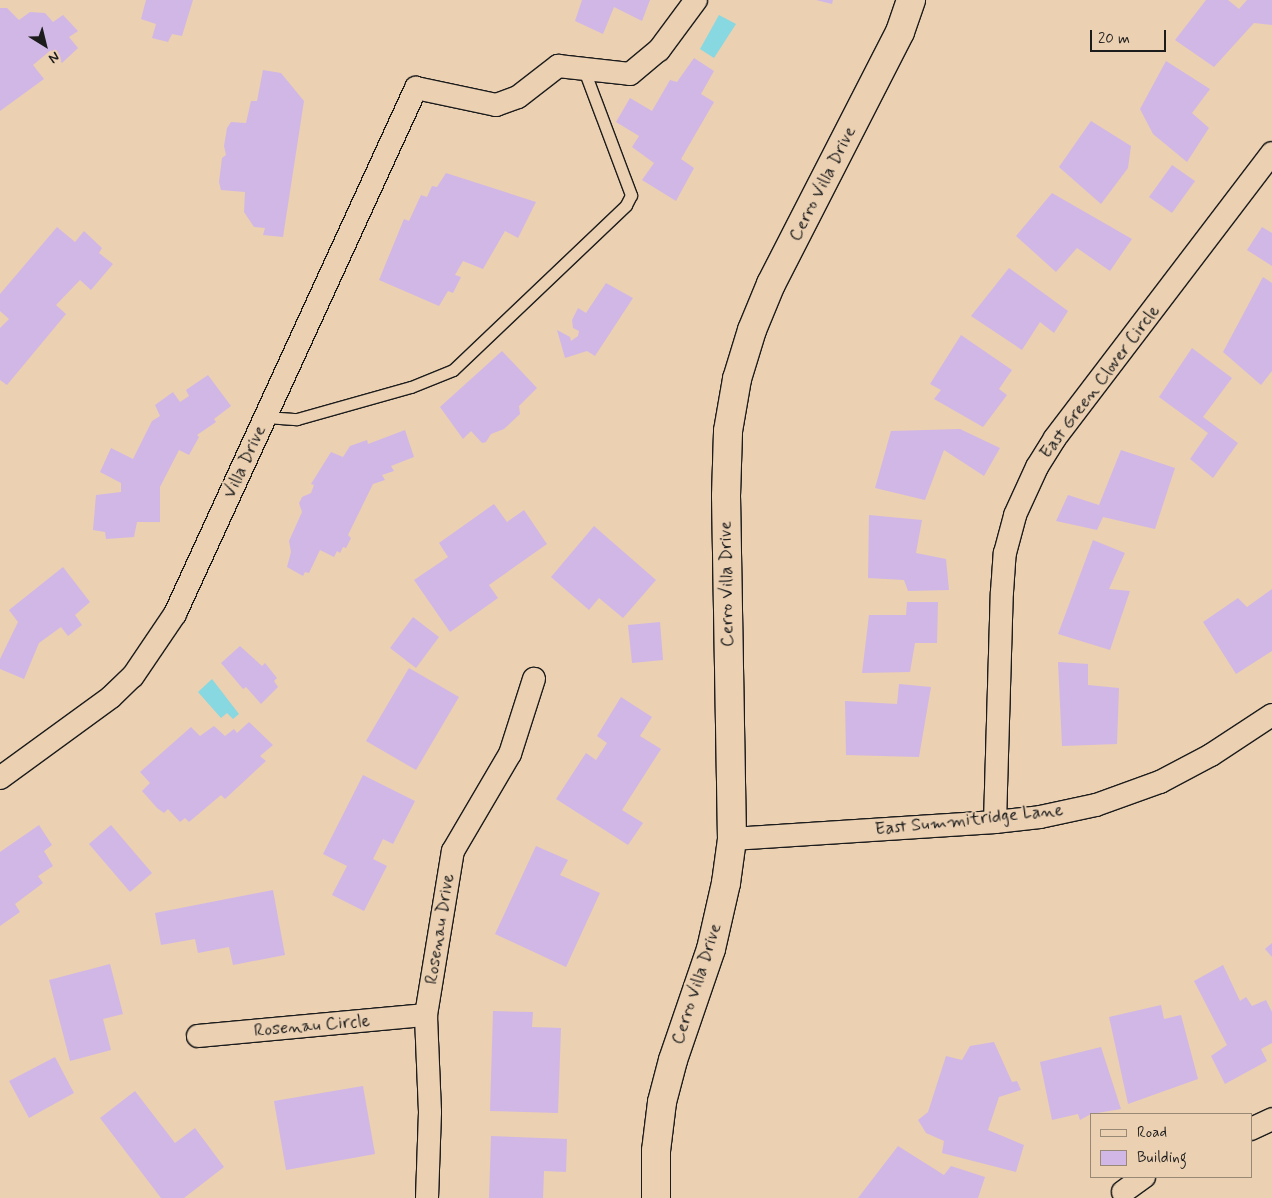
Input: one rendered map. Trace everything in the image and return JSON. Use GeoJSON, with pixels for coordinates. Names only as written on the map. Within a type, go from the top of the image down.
{"type":"FeatureCollection","features":[{"type":"Feature","properties":{"kind":"street"},"geometry":{"type":"LineString","coordinates":[[584,70],[630,74],[643,66],[659,50],[696,0]]}},
{"type":"Feature","properties":{"kind":"street","name":"Cerro Villa Drive"},"geometry":{"type":"LineString","coordinates":[[656,1198],[656,1151],[662,1102],[673,1060],[711,949],[726,883],[732,839],[726,496],[728,431],[737,379],[752,330],[771,284],[900,32],[912,0]]}},
{"type":"Feature","properties":{"kind":"street","name":"Villa Drive"},"geometry":{"type":"LineString","coordinates":[[0,778],[90,714],[133,676],[153,650],[176,614],[416,88],[496,105],[518,97],[558,66],[584,70]]}},
{"type":"Feature","properties":{"kind":"street","name":"East Green Clover Circle"},"geometry":{"type":"LineString","coordinates":[[995,822],[1002,592],[1005,553],[1016,514],[1037,467],[1055,438],[1272,153]]}},
{"type":"Feature","properties":{"kind":"street","name":"Rosenau Drive"},"geometry":{"type":"LineString","coordinates":[[427,1198],[430,1112],[426,1015],[452,851],[510,754],[534,678]]}},
{"type":"Feature","properties":{"kind":"street","name":"East Summitridge Lane"},"geometry":{"type":"LineString","coordinates":[[732,839],[995,822],[1040,817],[1096,805],[1160,782],[1211,755],[1272,715]]}},
{"type":"Feature","properties":{"kind":"street","name":"Rosenau Circle"},"geometry":{"type":"LineString","coordinates":[[198,1036],[426,1015]]}},
{"type":"Feature","properties":{"kind":"street"},"geometry":{"type":"LineString","coordinates":[[1252,1129],[1272,1119]]}},
{"type":"Feature","properties":{"kind":"street"},"geometry":{"type":"LineString","coordinates":[[1123,1192],[1143,1178]]}},
{"type":"Feature","properties":{"kind":"lane"},"geometry":{"type":"LineString","coordinates":[[266,417],[297,419],[411,386],[453,370],[626,205],[631,195],[584,70]]}},
{"type":"Feature","properties":{"kind":"water"},"geometry":{"type":"Polygon","coordinates":[[[719,15],[736,24],[714,58],[700,49],[719,15]]]}},
{"type":"Feature","properties":{"kind":"water"},"geometry":{"type":"Polygon","coordinates":[[[212,679],[239,714],[233,719],[227,713],[221,718],[198,692],[212,679]]]}},
{"type":"Feature","properties":{"kind":"building"},"geometry":{"type":"Polygon","coordinates":[[[146,0],[193,0],[182,36],[172,34],[168,42],[152,38],[156,24],[141,19],[146,0]]]}},
{"type":"Feature","properties":{"kind":"building"},"geometry":{"type":"Polygon","coordinates":[[[582,0],[650,0],[642,21],[614,7],[603,34],[575,21],[582,0]]]}},
{"type":"Feature","properties":{"kind":"building"},"geometry":{"type":"Polygon","coordinates":[[[816,0],[833,0],[832,4],[816,0]]]}},
{"type":"Feature","properties":{"kind":"building"},"geometry":{"type":"Polygon","coordinates":[[[1206,0],[1228,0],[1239,9],[1247,0],[1272,0],[1272,25],[1254,23],[1214,67],[1175,40],[1206,0]]]}},
{"type":"Feature","properties":{"kind":"building"},"geometry":{"type":"Polygon","coordinates":[[[0,8],[7,8],[19,20],[30,12],[45,13],[53,22],[63,15],[78,31],[69,37],[78,48],[62,63],[51,50],[33,65],[44,79],[0,111],[0,8]]]}},
{"type":"Feature","properties":{"kind":"building"},"geometry":{"type":"Polygon","coordinates":[[[694,58],[714,71],[701,94],[714,102],[681,159],[694,168],[676,201],[642,180],[654,163],[632,147],[639,136],[616,122],[630,98],[652,111],[670,80],[677,82],[694,58]]]}},
{"type":"Feature","properties":{"kind":"building"},"geometry":{"type":"Polygon","coordinates":[[[1166,61],[1210,89],[1192,113],[1209,128],[1187,162],[1153,134],[1140,109],[1166,61]]]}},
{"type":"Feature","properties":{"kind":"building"},"geometry":{"type":"Polygon","coordinates":[[[263,70],[281,73],[304,101],[283,237],[263,235],[265,228],[254,227],[244,212],[245,192],[221,190],[219,182],[222,158],[226,155],[224,146],[227,128],[231,122],[246,123],[251,101],[257,101],[263,70]]]}},
{"type":"Feature","properties":{"kind":"building"},"geometry":{"type":"Polygon","coordinates":[[[1091,121],[1131,146],[1128,168],[1101,204],[1059,167],[1091,121]]]}},
{"type":"Feature","properties":{"kind":"building"},"geometry":{"type":"Polygon","coordinates":[[[1172,165],[1195,181],[1172,213],[1149,197],[1172,165]]]}},
{"type":"Feature","properties":{"kind":"building"},"geometry":{"type":"Polygon","coordinates":[[[446,173],[536,202],[518,238],[505,231],[483,269],[463,261],[455,275],[461,277],[453,293],[448,291],[439,306],[379,280],[404,219],[409,221],[421,195],[427,197],[432,186],[437,187],[446,173]]]}},
{"type":"Feature","properties":{"kind":"building"},"geometry":{"type":"Polygon","coordinates":[[[1052,193],[1132,239],[1110,271],[1077,248],[1056,272],[1016,236],[1052,193]]]}},
{"type":"Feature","properties":{"kind":"building"},"geometry":{"type":"Polygon","coordinates":[[[57,227],[75,242],[84,231],[102,248],[99,253],[113,264],[91,290],[80,280],[56,305],[66,314],[7,385],[0,380],[0,328],[9,319],[0,311],[0,294],[57,227]]]}},
{"type":"Feature","properties":{"kind":"building"},"geometry":{"type":"Polygon","coordinates":[[[1262,227],[1272,233],[1272,266],[1247,250],[1262,227]]]}},
{"type":"Feature","properties":{"kind":"building"},"geometry":{"type":"Polygon","coordinates":[[[1009,268],[1068,311],[1054,333],[1040,322],[1022,350],[971,316],[1009,268]]]}},
{"type":"Feature","properties":{"kind":"building"},"geometry":{"type":"Polygon","coordinates":[[[1263,277],[1272,283],[1272,371],[1261,385],[1223,352],[1263,277]]]}},
{"type":"Feature","properties":{"kind":"building"},"geometry":{"type":"Polygon","coordinates":[[[606,283],[633,298],[595,356],[587,351],[565,358],[557,330],[570,337],[571,341],[578,336],[579,331],[573,328],[572,320],[578,308],[586,313],[606,283]]]}},
{"type":"Feature","properties":{"kind":"building"},"geometry":{"type":"Polygon","coordinates":[[[961,335],[1012,370],[999,389],[1007,395],[983,427],[934,399],[941,390],[930,384],[961,335]]]}},
{"type":"Feature","properties":{"kind":"building"},"geometry":{"type":"Polygon","coordinates":[[[1192,348],[1232,378],[1203,417],[1238,443],[1213,478],[1190,459],[1208,433],[1159,397],[1192,348]]]}},
{"type":"Feature","properties":{"kind":"building"},"geometry":{"type":"Polygon","coordinates":[[[502,351],[537,388],[519,406],[520,414],[504,429],[491,434],[486,442],[482,443],[471,431],[463,439],[440,407],[502,351]]]}},
{"type":"Feature","properties":{"kind":"building"},"geometry":{"type":"Polygon","coordinates":[[[208,375],[231,406],[214,419],[216,422],[197,435],[199,437],[189,455],[179,450],[160,487],[160,522],[137,522],[134,537],[106,539],[105,532],[93,530],[96,495],[121,492],[121,483],[100,472],[111,448],[133,459],[152,421],[160,416],[155,405],[173,392],[180,402],[189,396],[186,390],[208,375]]]}},
{"type":"Feature","properties":{"kind":"building"},"geometry":{"type":"Polygon","coordinates":[[[960,429],[1000,448],[984,476],[944,450],[925,500],[875,488],[891,431],[960,429]]]}},
{"type":"Feature","properties":{"kind":"building"},"geometry":{"type":"Polygon","coordinates":[[[405,430],[414,457],[391,466],[394,471],[382,475],[385,480],[373,484],[348,535],[351,538],[346,548],[343,547],[340,553],[337,551],[334,557],[320,550],[309,573],[305,572],[303,576],[287,567],[291,552],[289,541],[302,512],[299,503],[302,497],[311,493],[314,485],[311,484],[331,452],[343,457],[350,446],[367,440],[368,444],[405,430]]]}},
{"type":"Feature","properties":{"kind":"building"},"geometry":{"type":"Polygon","coordinates":[[[1121,450],[1175,468],[1155,529],[1103,517],[1097,530],[1056,521],[1068,495],[1099,505],[1121,450]]]}},
{"type":"Feature","properties":{"kind":"building"},"geometry":{"type":"Polygon","coordinates":[[[494,504],[507,522],[524,510],[547,544],[489,585],[498,598],[450,632],[414,580],[448,557],[439,543],[494,504]]]}},
{"type":"Feature","properties":{"kind":"building"},"geometry":{"type":"Polygon","coordinates":[[[869,515],[922,520],[916,553],[946,559],[949,590],[908,591],[904,580],[868,578],[869,515]]]}},
{"type":"Feature","properties":{"kind":"building"},"geometry":{"type":"Polygon","coordinates":[[[594,526],[656,580],[623,618],[599,598],[589,610],[551,577],[594,526]]]}},
{"type":"Feature","properties":{"kind":"building"},"geometry":{"type":"Polygon","coordinates":[[[1093,540],[1125,553],[1109,589],[1130,591],[1110,650],[1058,634],[1093,540]]]}},
{"type":"Feature","properties":{"kind":"building"},"geometry":{"type":"Polygon","coordinates":[[[63,567],[90,602],[75,615],[82,625],[68,636],[61,627],[39,643],[24,679],[0,669],[0,659],[18,622],[9,610],[63,567]]]}},
{"type":"Feature","properties":{"kind":"building"},"geometry":{"type":"Polygon","coordinates":[[[1272,589],[1272,651],[1236,674],[1203,622],[1238,598],[1247,607],[1272,589]]]}},
{"type":"Feature","properties":{"kind":"building"},"geometry":{"type":"Polygon","coordinates":[[[907,602],[938,602],[937,643],[915,643],[910,672],[862,673],[869,615],[906,615],[907,602]]]}},
{"type":"Feature","properties":{"kind":"building"},"geometry":{"type":"Polygon","coordinates":[[[413,617],[439,637],[416,668],[390,648],[413,617]]]}},
{"type":"Feature","properties":{"kind":"building"},"geometry":{"type":"Polygon","coordinates":[[[660,622],[663,660],[632,663],[628,625],[660,622]]]}},
{"type":"Feature","properties":{"kind":"building"},"geometry":{"type":"Polygon","coordinates":[[[240,646],[262,666],[265,663],[277,678],[274,681],[278,687],[261,704],[246,687],[243,689],[221,663],[240,646]]]}},
{"type":"Feature","properties":{"kind":"building"},"geometry":{"type":"Polygon","coordinates":[[[1058,662],[1088,664],[1088,685],[1119,688],[1117,744],[1062,746],[1058,662]]]}},
{"type":"Feature","properties":{"kind":"building"},"geometry":{"type":"Polygon","coordinates":[[[409,668],[459,697],[416,770],[366,741],[409,668]]]}},
{"type":"Feature","properties":{"kind":"building"},"geometry":{"type":"Polygon","coordinates":[[[899,684],[931,687],[919,757],[846,755],[845,701],[897,704],[899,684]]]}},
{"type":"Feature","properties":{"kind":"building"},"geometry":{"type":"Polygon","coordinates":[[[621,697],[652,717],[640,736],[661,749],[622,810],[643,823],[628,845],[556,799],[586,753],[596,760],[607,743],[597,736],[621,697]]]}},
{"type":"Feature","properties":{"kind":"building"},"geometry":{"type":"Polygon","coordinates":[[[249,722],[273,745],[260,756],[266,761],[225,799],[221,795],[189,822],[185,818],[180,822],[168,809],[164,813],[157,808],[142,791],[150,783],[140,772],[191,727],[200,736],[214,726],[225,736],[234,729],[237,733],[249,722]]]}},
{"type":"Feature","properties":{"kind":"building"},"geometry":{"type":"Polygon","coordinates":[[[363,775],[415,801],[393,844],[383,839],[373,859],[387,866],[364,911],[332,895],[347,866],[323,854],[363,775]]]}},
{"type":"Feature","properties":{"kind":"building"},"geometry":{"type":"Polygon","coordinates":[[[39,825],[52,845],[44,851],[53,866],[38,876],[43,883],[15,904],[20,912],[0,926],[0,852],[39,825]]]}},
{"type":"Feature","properties":{"kind":"building"},"geometry":{"type":"Polygon","coordinates":[[[111,825],[152,873],[130,892],[89,844],[111,825]]]}},
{"type":"Feature","properties":{"kind":"building"},"geometry":{"type":"Polygon","coordinates":[[[536,846],[568,860],[560,875],[600,893],[566,967],[495,934],[536,846]]]}},
{"type":"Feature","properties":{"kind":"building"},"geometry":{"type":"Polygon","coordinates":[[[273,890],[285,955],[233,965],[229,947],[198,953],[195,939],[161,945],[155,913],[273,890]]]}},
{"type":"Feature","properties":{"kind":"building"},"geometry":{"type":"Polygon","coordinates":[[[1272,943],[1272,957],[1265,949],[1272,943]]]}},
{"type":"Feature","properties":{"kind":"building"},"geometry":{"type":"Polygon","coordinates":[[[110,964],[123,1014],[103,1019],[111,1050],[70,1061],[49,980],[110,964]]]}},
{"type":"Feature","properties":{"kind":"building"},"geometry":{"type":"Polygon","coordinates":[[[1223,965],[1240,1001],[1246,997],[1252,1006],[1266,1000],[1272,1012],[1272,1043],[1261,1049],[1267,1061],[1225,1084],[1211,1056],[1227,1045],[1194,981],[1223,965]]]}},
{"type":"Feature","properties":{"kind":"building"},"geometry":{"type":"Polygon","coordinates":[[[1161,1005],[1164,1019],[1181,1015],[1198,1079],[1128,1104],[1109,1017],[1161,1005]]]}},
{"type":"Feature","properties":{"kind":"building"},"geometry":{"type":"Polygon","coordinates":[[[493,1011],[533,1012],[532,1027],[561,1028],[558,1113],[490,1111],[493,1011]]]}},
{"type":"Feature","properties":{"kind":"building"},"geometry":{"type":"Polygon","coordinates":[[[994,1042],[1012,1082],[1017,1081],[1021,1090],[999,1097],[988,1130],[1024,1145],[1016,1172],[942,1153],[944,1141],[926,1133],[918,1120],[928,1112],[946,1056],[962,1060],[970,1046],[994,1042]]]}},
{"type":"Feature","properties":{"kind":"building"},"geometry":{"type":"Polygon","coordinates":[[[1101,1047],[1121,1109],[1090,1113],[1080,1120],[1078,1114],[1052,1120],[1040,1062],[1101,1047]]]}},
{"type":"Feature","properties":{"kind":"building"},"geometry":{"type":"Polygon","coordinates":[[[55,1057],[74,1093],[29,1118],[9,1081],[55,1057]]]}},
{"type":"Feature","properties":{"kind":"building"},"geometry":{"type":"Polygon","coordinates":[[[363,1086],[375,1154],[286,1170],[274,1101],[363,1086]]]}},
{"type":"Feature","properties":{"kind":"building"},"geometry":{"type":"Polygon","coordinates":[[[135,1091],[175,1143],[195,1128],[224,1167],[184,1198],[161,1198],[100,1118],[135,1091]]]}},
{"type":"Feature","properties":{"kind":"building"},"geometry":{"type":"Polygon","coordinates":[[[491,1136],[567,1139],[566,1172],[544,1171],[543,1198],[489,1198],[491,1136]]]}},
{"type":"Feature","properties":{"kind":"building"},"geometry":{"type":"Polygon","coordinates":[[[898,1146],[944,1175],[951,1166],[985,1177],[978,1198],[858,1198],[898,1146]]]}}]}
